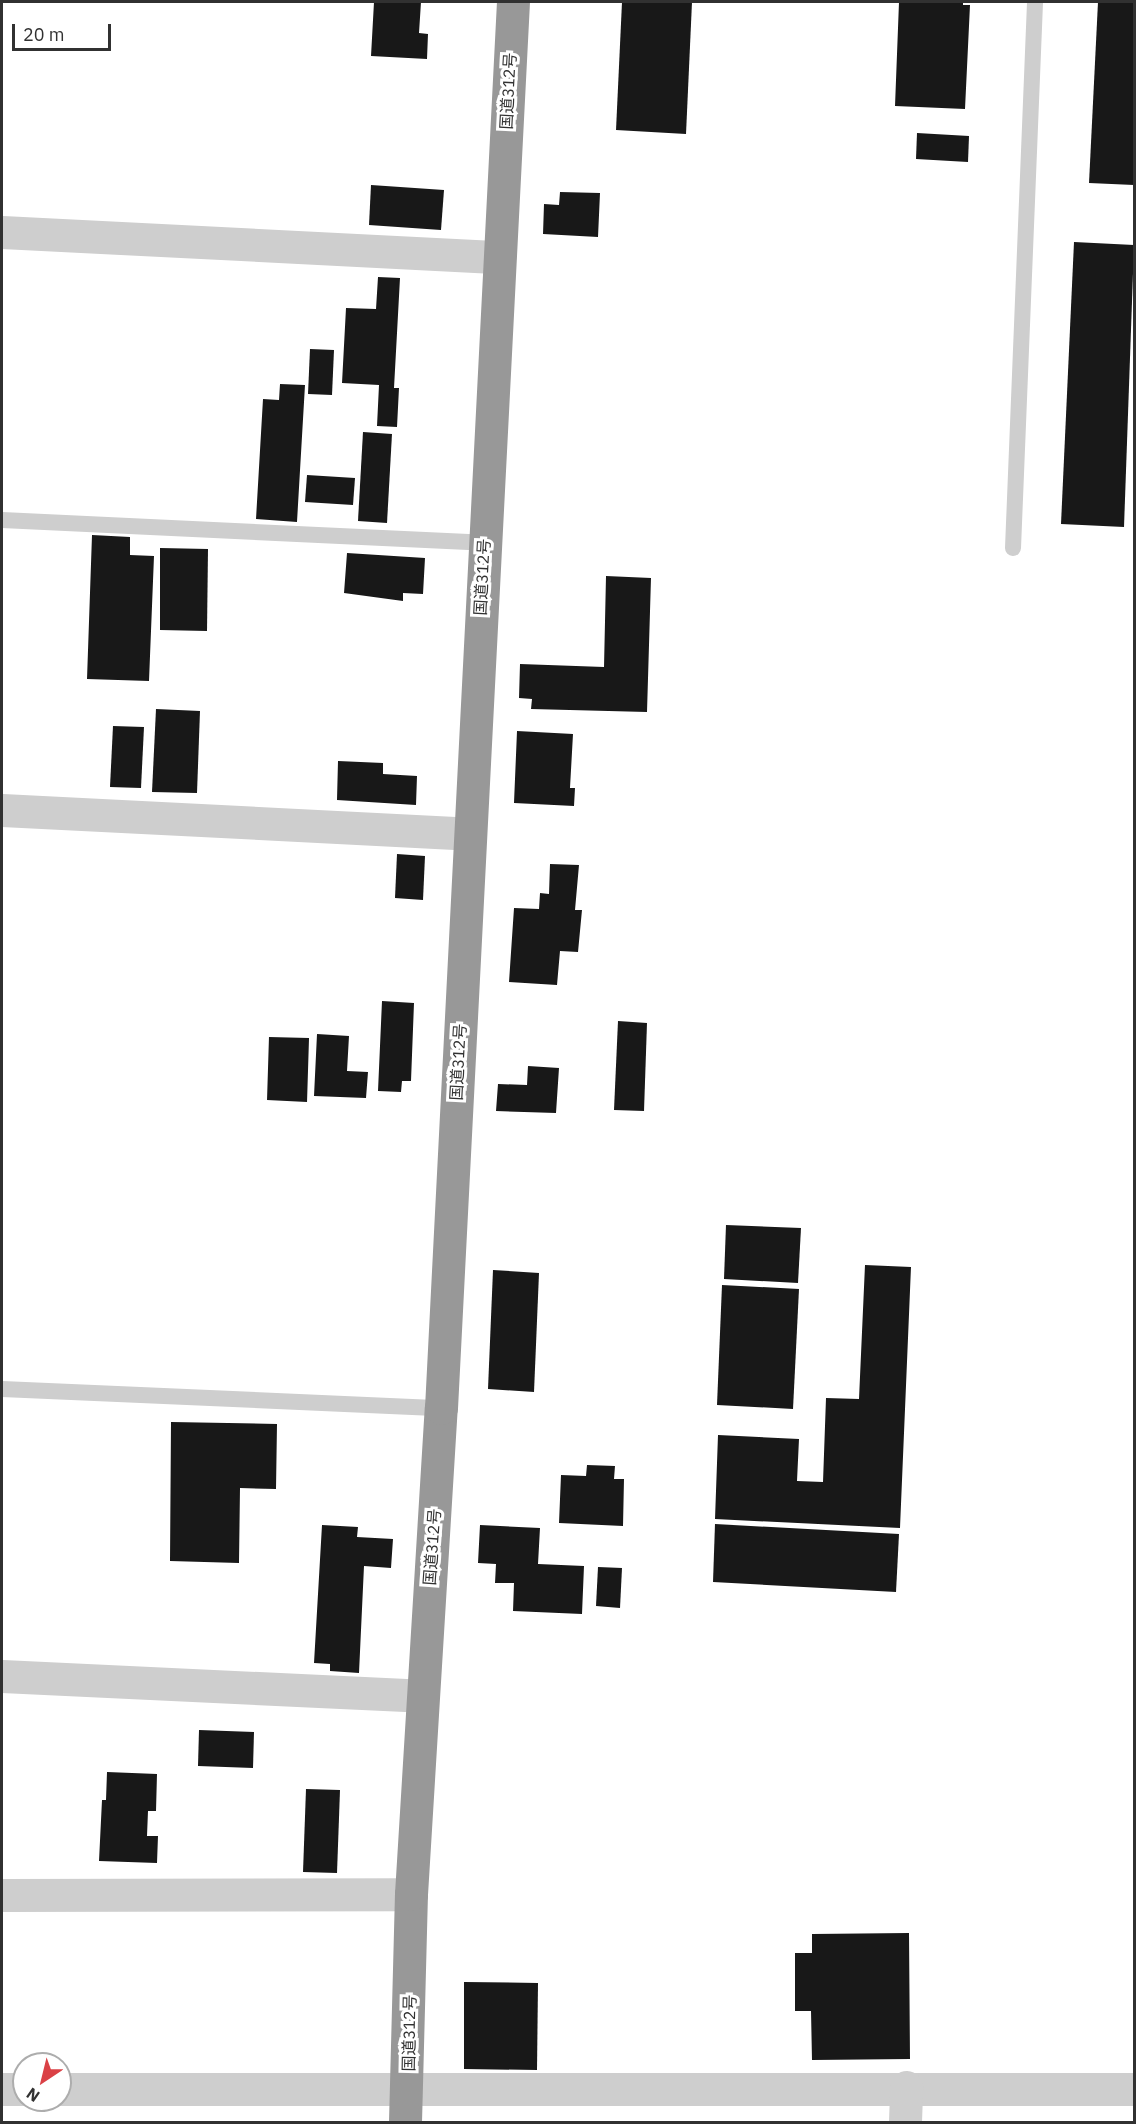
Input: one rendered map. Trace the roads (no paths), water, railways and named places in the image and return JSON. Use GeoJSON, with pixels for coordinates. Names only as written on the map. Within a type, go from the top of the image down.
{"type":"FeatureCollection","features":[{"type":"Feature","properties":{"kind":"highway","name":"国道312号"},"geometry":{"type":"LineString","coordinates":[[405,2122],[408,2088],[411,1894],[441,1408],[513,2]]}},
{"type":"Feature","properties":{"kind":"street"},"geometry":{"type":"LineString","coordinates":[[2,232],[499,257]]}},
{"type":"Feature","properties":{"kind":"street"},"geometry":{"type":"LineString","coordinates":[[2,810],[469,834]]}},
{"type":"Feature","properties":{"kind":"street"},"geometry":{"type":"LineString","coordinates":[[2,1676],[422,1696]]}},
{"type":"Feature","properties":{"kind":"street"},"geometry":{"type":"LineString","coordinates":[[2,1896],[411,1894]]}},
{"type":"Feature","properties":{"kind":"street"},"geometry":{"type":"LineString","coordinates":[[904,2122],[906,2087]]}},
{"type":"Feature","properties":{"kind":"street"},"geometry":{"type":"LineString","coordinates":[[72,2089],[906,2087],[1134,2089]]}},
{"type":"Feature","properties":{"kind":"lane"},"geometry":{"type":"LineString","coordinates":[[1013,548],[1035,2]]}},
{"type":"Feature","properties":{"kind":"lane"},"geometry":{"type":"LineString","coordinates":[[2,520],[484,543]]}},
{"type":"Feature","properties":{"kind":"lane"},"geometry":{"type":"LineString","coordinates":[[2,1389],[441,1408]]}}]}
